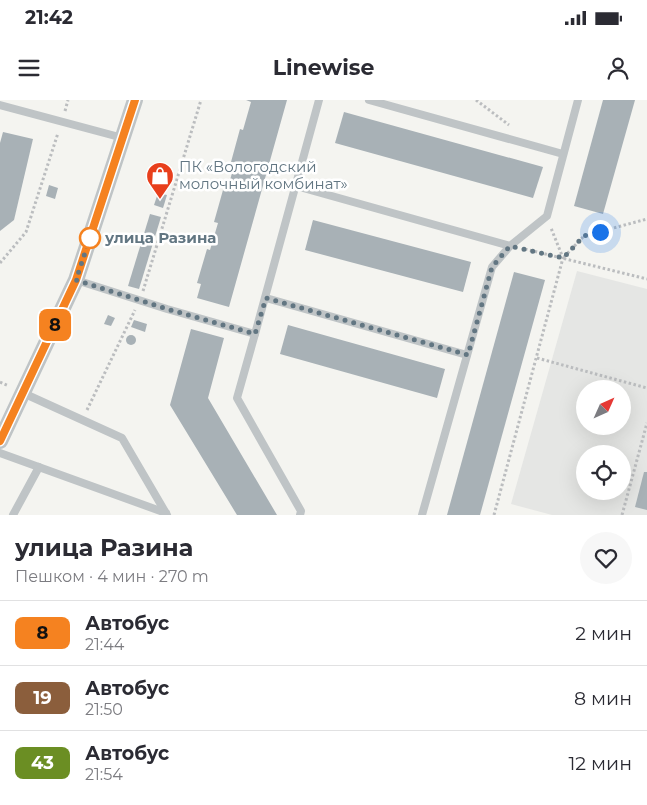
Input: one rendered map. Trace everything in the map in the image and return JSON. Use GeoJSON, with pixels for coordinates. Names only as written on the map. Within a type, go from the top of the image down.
{"type":"FeatureCollection","features":[{"type":"Feature","properties":{"kind":"street"},"geometry":{"type":"LineString","coordinates":[[0,441],[76,280],[135,100]]}},
{"type":"Feature","properties":{"kind":"lane"},"geometry":{"type":"LineString","coordinates":[[300,515],[301,511],[237,398],[319,100]]}},
{"type":"Feature","properties":{"kind":"lane"},"geometry":{"type":"LineString","coordinates":[[372,100],[563,154]]}},
{"type":"Feature","properties":{"kind":"lane"},"geometry":{"type":"LineString","coordinates":[[422,515],[492,267],[510,246],[546,216],[578,100]]}},
{"type":"Feature","properties":{"kind":"lane"},"geometry":{"type":"LineString","coordinates":[[0,105],[123,138]]}},
{"type":"Feature","properties":{"kind":"lane"},"geometry":{"type":"LineString","coordinates":[[296,186],[510,246]]}},
{"type":"Feature","properties":{"kind":"lane"},"geometry":{"type":"LineString","coordinates":[[76,280],[255,334]]}},
{"type":"Feature","properties":{"kind":"lane"},"geometry":{"type":"LineString","coordinates":[[266,298],[468,355]]}},
{"type":"Feature","properties":{"kind":"lane"},"geometry":{"type":"LineString","coordinates":[[23,392],[122,438],[166,514]]}},
{"type":"Feature","properties":{"kind":"lane"},"geometry":{"type":"LineString","coordinates":[[0,453],[166,514]]}},
{"type":"Feature","properties":{"kind":"lane"},"geometry":{"type":"LineString","coordinates":[[13,515],[40,467]]}},
{"type":"Feature","properties":{"kind":"path"},"geometry":{"type":"LineString","coordinates":[[0,263],[26,232],[68,100]]}},
{"type":"Feature","properties":{"kind":"path"},"geometry":{"type":"LineString","coordinates":[[82,420],[140,300],[202,100]]}},
{"type":"Feature","properties":{"kind":"path"},"geometry":{"type":"LineString","coordinates":[[476,100],[505,122],[525,144]]}},
{"type":"Feature","properties":{"kind":"path"},"geometry":{"type":"LineString","coordinates":[[546,216],[563,258]]}},
{"type":"Feature","properties":{"kind":"path"},"geometry":{"type":"LineString","coordinates":[[494,515],[563,258],[584,236],[647,219]]}},
{"type":"Feature","properties":{"kind":"path"},"geometry":{"type":"LineString","coordinates":[[510,246],[647,280]]}},
{"type":"Feature","properties":{"kind":"path"},"geometry":{"type":"LineString","coordinates":[[537,358],[647,388]]}},
{"type":"Feature","properties":{"kind":"path"},"geometry":{"type":"LineString","coordinates":[[622,515],[647,422]]}},
{"type":"Feature","properties":{"kind":"shaded area"},"geometry":{"type":"Polygon","coordinates":[[[577,271],[647,289],[647,515],[552,515],[511,504],[577,271]]]}},
{"type":"Feature","properties":{"kind":"building"},"geometry":{"type":"Polygon","coordinates":[[[246,100],[287,100],[229,307],[197,298],[201,284],[197,283],[207,249],[210,250],[218,223],[214,222],[223,190],[227,191],[235,162],[231,162],[240,129],[243,130],[251,102],[246,100]]]}},
{"type":"Feature","properties":{"kind":"building"},"geometry":{"type":"Polygon","coordinates":[[[603,100],[635,100],[603,214],[574,206],[603,100]]]}},
{"type":"Feature","properties":{"kind":"building"},"geometry":{"type":"Polygon","coordinates":[[[344,112],[543,167],[533,198],[335,143],[344,112]]]}},
{"type":"Feature","properties":{"kind":"building"},"geometry":{"type":"Polygon","coordinates":[[[3,132],[33,139],[14,220],[0,231],[0,143],[3,132]]]}},
{"type":"Feature","properties":{"kind":"building"},"geometry":{"type":"Polygon","coordinates":[[[49,185],[58,188],[55,199],[46,196],[49,185]]]}},
{"type":"Feature","properties":{"kind":"building","name":"ПК «Вологодский молочный комбинат»"},"geometry":{"type":"Polygon","coordinates":[[[158,193],[167,195],[163,208],[154,205],[158,193]]]}},
{"type":"Feature","properties":{"kind":"building"},"geometry":{"type":"Polygon","coordinates":[[[150,214],[161,217],[139,289],[128,286],[150,214]]]}},
{"type":"Feature","properties":{"kind":"building"},"geometry":{"type":"Polygon","coordinates":[[[313,220],[471,262],[463,292],[305,250],[313,220]]]}},
{"type":"Feature","properties":{"kind":"building"},"geometry":{"type":"Polygon","coordinates":[[[514,272],[545,280],[480,515],[447,515],[514,272]]]}},
{"type":"Feature","properties":{"kind":"building"},"geometry":{"type":"Polygon","coordinates":[[[108,315],[115,318],[111,326],[104,324],[108,315]]]}},
{"type":"Feature","properties":{"kind":"building"},"geometry":{"type":"Polygon","coordinates":[[[134,320],[147,324],[145,332],[131,327],[134,320]]]}},
{"type":"Feature","properties":{"kind":"building"},"geometry":{"type":"Polygon","coordinates":[[[288,325],[445,369],[437,398],[280,354],[288,325]]]}},
{"type":"Feature","properties":{"kind":"building"},"geometry":{"type":"Polygon","coordinates":[[[191,329],[224,338],[208,398],[277,515],[237,515],[170,405],[191,329]]]}},
{"type":"Feature","properties":{"kind":"building"},"geometry":{"type":"Polygon","coordinates":[[[129,335],[133,335],[136,340],[135,344],[129,345],[126,342],[126,338],[129,335]]]}},
{"type":"Feature","properties":{"kind":"building"},"geometry":{"type":"Polygon","coordinates":[[[644,472],[647,472],[647,510],[635,507],[644,472]]]}},
{"type":"Feature","properties":{"kind":"bus line","name":"8"},"geometry":{"type":"LineString","coordinates":[[0,441],[76,280],[135,100]]}},
{"type":"Feature","properties":{"kind":"place","name":"ПК «Вологодский молочный комбинат»"},"geometry":{"type":"Point","coordinates":[160,200]}},
{"type":"Feature","properties":{"kind":"place","name":"улица Разина"},"geometry":{"type":"Point","coordinates":[90,238]}},
{"type":"Feature","properties":{"kind":"route"},"geometry":{"type":"LineString","coordinates":[[90,238],[76,280],[167,309],[255,334],[266,298],[468,355],[492,267],[510,246],[563,258],[584,236],[600,232]]}}]}
